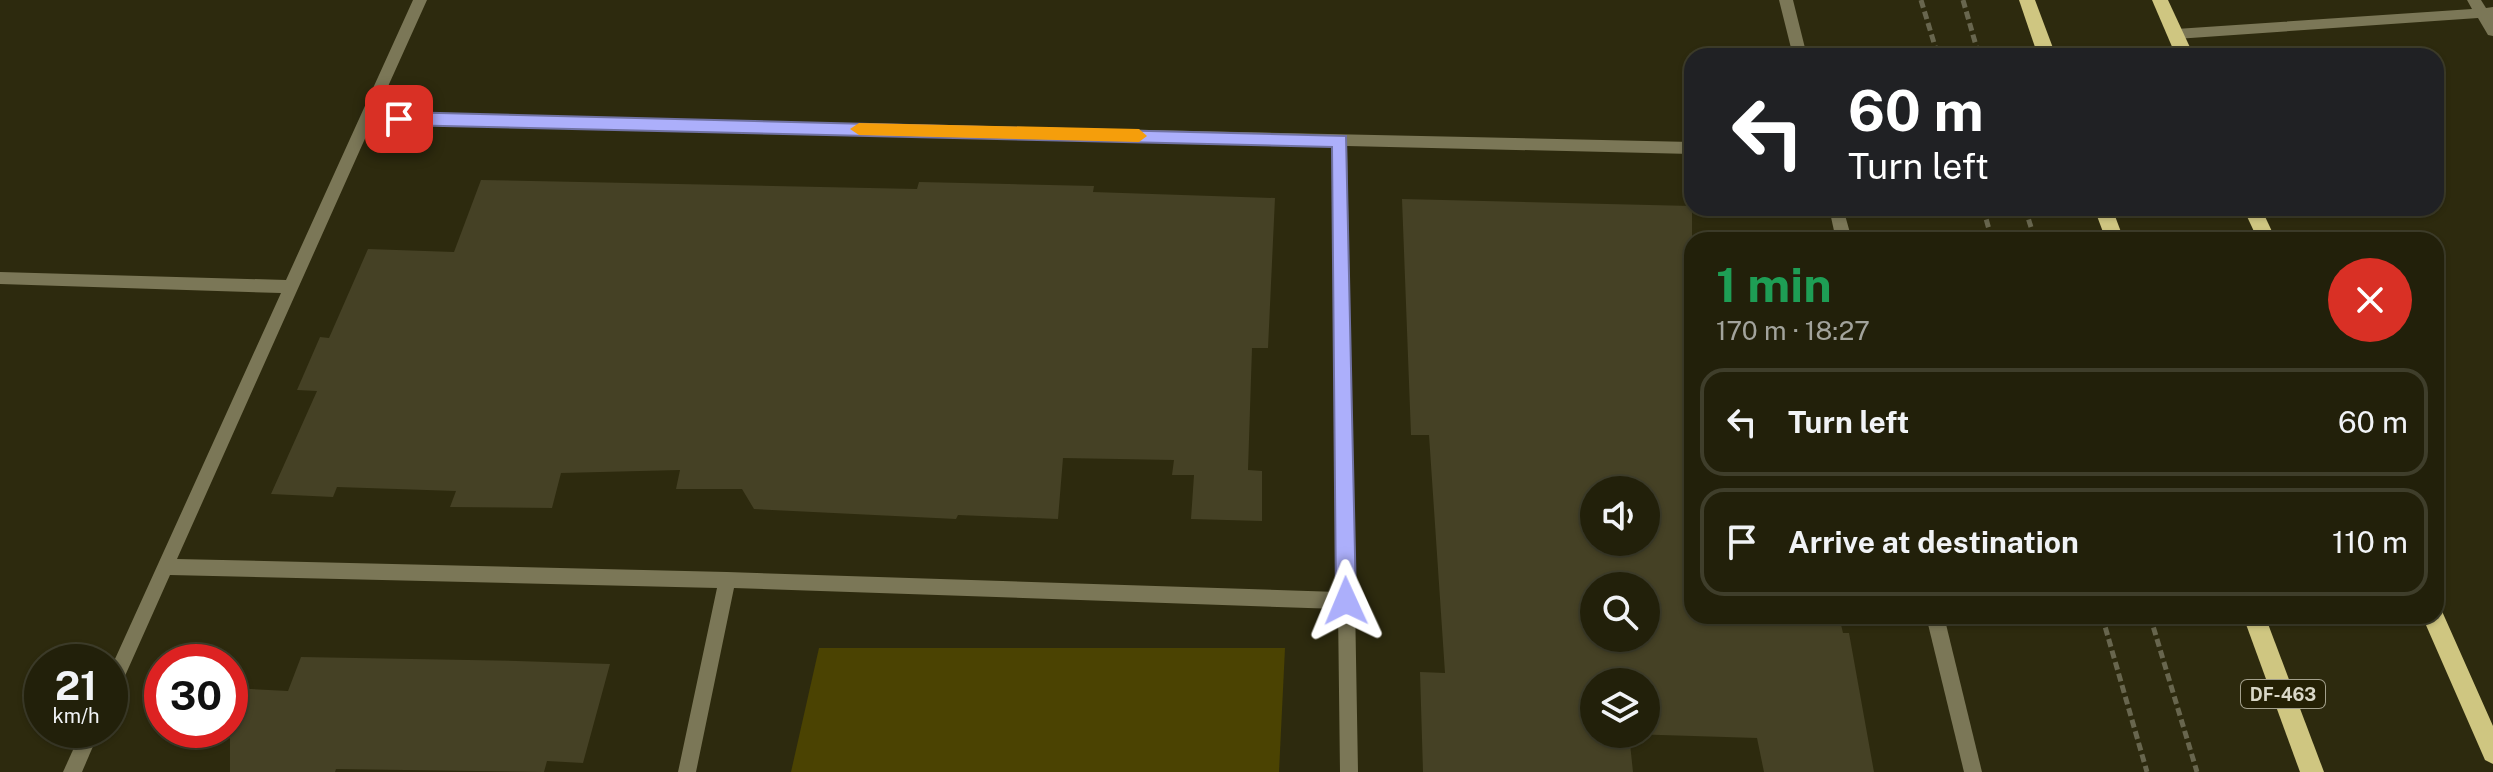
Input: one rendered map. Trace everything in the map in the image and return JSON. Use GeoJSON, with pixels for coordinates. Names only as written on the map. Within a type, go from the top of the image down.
{"type":"FeatureCollection","features":[{"type":"Feature","properties":{"kind":"main road"},"geometry":{"type":"LineString","coordinates":[[2027,0],[2044,48]]}},
{"type":"Feature","properties":{"kind":"main road"},"geometry":{"type":"LineString","coordinates":[[2160,0],[2182,48]]}},
{"type":"Feature","properties":{"kind":"main road","name":"DF-463"},"geometry":{"type":"LineString","coordinates":[[2257,624],[2312,772]]}},
{"type":"Feature","properties":{"kind":"main road"},"geometry":{"type":"LineString","coordinates":[[2437,624],[2493,752]]}},
{"type":"Feature","properties":{"kind":"street"},"geometry":{"type":"LineString","coordinates":[[128,652],[420,0]]}},
{"type":"Feature","properties":{"kind":"street"},"geometry":{"type":"LineString","coordinates":[[1786,0],[1798,48]]}},
{"type":"Feature","properties":{"kind":"street"},"geometry":{"type":"LineString","coordinates":[[2474,0],[2488,13],[2493,31]]}},
{"type":"Feature","properties":{"kind":"street"},"geometry":{"type":"LineString","coordinates":[[2176,34],[2488,13]]}},
{"type":"Feature","properties":{"kind":"street"},"geometry":{"type":"LineString","coordinates":[[369,118],[1684,148]]}},
{"type":"Feature","properties":{"kind":"street"},"geometry":{"type":"LineString","coordinates":[[1340,140],[1349,772]]}},
{"type":"Feature","properties":{"kind":"street"},"geometry":{"type":"LineString","coordinates":[[0,278],[293,287]]}},
{"type":"Feature","properties":{"kind":"street"},"geometry":{"type":"LineString","coordinates":[[168,567],[727,580],[1346,601]]}},
{"type":"Feature","properties":{"kind":"street"},"geometry":{"type":"LineString","coordinates":[[687,772],[727,580]]}},
{"type":"Feature","properties":{"kind":"street"},"geometry":{"type":"LineString","coordinates":[[1937,624],[1973,772]]}},
{"type":"Feature","properties":{"kind":"street"},"geometry":{"type":"LineString","coordinates":[[72,772],[83,748]]}},
{"type":"Feature","properties":{"kind":"path"},"geometry":{"type":"LineString","coordinates":[[1921,0],[1936,48]]}},
{"type":"Feature","properties":{"kind":"path"},"geometry":{"type":"LineString","coordinates":[[1963,0],[1977,48]]}},
{"type":"Feature","properties":{"kind":"path"},"geometry":{"type":"LineString","coordinates":[[2104,624],[2147,772]]}},
{"type":"Feature","properties":{"kind":"path"},"geometry":{"type":"LineString","coordinates":[[2152,624],[2197,772]]}},
{"type":"Feature","properties":{"kind":"shaded area"},"geometry":{"type":"Polygon","coordinates":[[[819,648],[1285,648],[1279,772],[791,772],[819,648]]]}},
{"type":"Feature","properties":{"kind":"building"},"geometry":{"type":"Polygon","coordinates":[[[481,180],[917,189],[919,182],[1009,184],[1094,186],[1093,192],[1275,198],[1268,348],[1252,348],[1248,470],[1262,471],[1262,521],[1191,519],[1194,475],[1172,475],[1174,460],[1063,458],[1058,519],[958,515],[956,519],[754,509],[742,489],[676,489],[680,470],[561,473],[552,508],[450,507],[456,491],[337,487],[333,497],[271,494],[317,391],[297,390],[320,337],[329,338],[368,249],[454,252],[481,180]]]}},
{"type":"Feature","properties":{"kind":"building"},"geometry":{"type":"Polygon","coordinates":[[[1402,199],[1684,206],[1684,216],[1692,216],[1692,232],[1684,232],[1684,624],[1841,624],[1843,633],[1849,633],[1874,772],[1764,772],[1757,738],[1660,735],[1660,668],[1580,668],[1580,748],[1630,748],[1633,772],[1423,772],[1420,672],[1445,673],[1429,435],[1411,435],[1402,199]]]}},
{"type":"Feature","properties":{"kind":"building"},"geometry":{"type":"Polygon","coordinates":[[[301,657],[610,664],[583,763],[547,761],[544,772],[336,769],[335,772],[230,772],[230,748],[248,748],[248,689],[288,691],[301,657]]]}},
{"type":"Feature","properties":{"kind":"slow traffic"},"geometry":{"type":"LineString","coordinates":[[859,129],[1139,136]]}},
{"type":"Feature","properties":{"kind":"route"},"geometry":{"type":"LineString","coordinates":[[399,119],[1340,140],[1346,601]]}}]}
